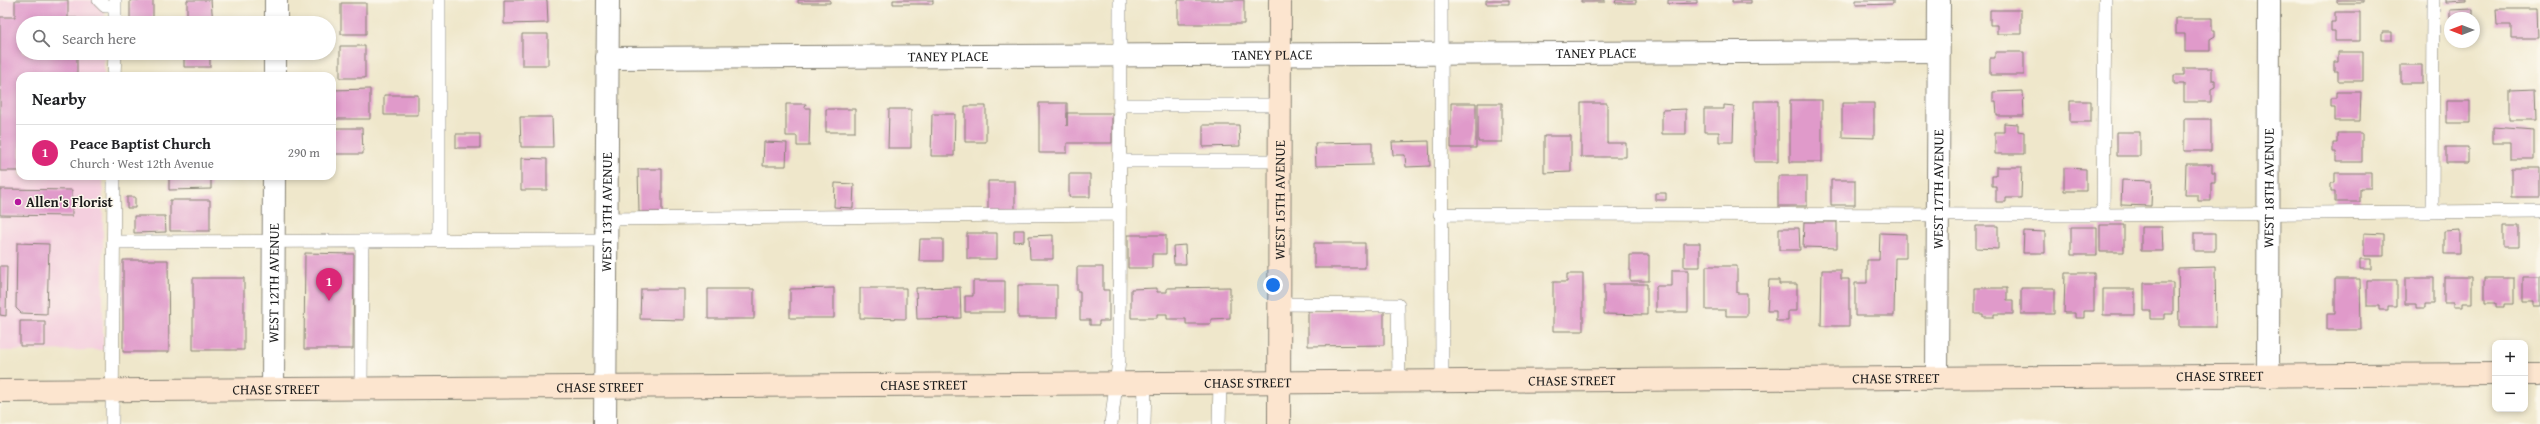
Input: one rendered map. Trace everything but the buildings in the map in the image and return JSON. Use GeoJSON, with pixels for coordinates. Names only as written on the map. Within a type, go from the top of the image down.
{"type":"FeatureCollection","features":[{"type":"Feature","properties":{"kind":"street"},"geometry":{"type":"LineString","coordinates":[[276,0],[276,16]]}},
{"type":"Feature","properties":{"kind":"street","name":"WEST 13TH AVENUE"},"geometry":{"type":"LineString","coordinates":[[605,424],[608,0]]}},
{"type":"Feature","properties":{"kind":"street","name":"WEST 15TH AVENUE"},"geometry":{"type":"LineString","coordinates":[[1279,424],[1280,0]]}},
{"type":"Feature","properties":{"kind":"street","name":"WEST 17TH AVENUE"},"geometry":{"type":"LineString","coordinates":[[1937,378],[1939,0]]}},
{"type":"Feature","properties":{"kind":"street","name":"WEST 18TH AVENUE"},"geometry":{"type":"LineString","coordinates":[[2268,376],[2269,0]]}},
{"type":"Feature","properties":{"kind":"street","name":"TANEY PLACE"},"geometry":{"type":"LineString","coordinates":[[607,58],[1280,54],[1440,55],[1938,51]]}},
{"type":"Feature","properties":{"kind":"street"},"geometry":{"type":"LineString","coordinates":[[275,60],[275,72]]}},
{"type":"Feature","properties":{"kind":"street","name":"WEST 12TH AVENUE"},"geometry":{"type":"LineString","coordinates":[[273,389],[274,180]]}},
{"type":"Feature","properties":{"kind":"street","name":"CHASE STREET"},"geometry":{"type":"LineString","coordinates":[[0,391],[2492,374]]}},
{"type":"Feature","properties":{"kind":"street"},"geometry":{"type":"LineString","coordinates":[[2528,374],[2540,374]]}},
{"type":"Feature","properties":{"kind":"lane"},"geometry":{"type":"LineString","coordinates":[[99,0],[105,6],[115,3],[115,16]]}},
{"type":"Feature","properties":{"kind":"lane"},"geometry":{"type":"LineString","coordinates":[[439,0],[439,240]]}},
{"type":"Feature","properties":{"kind":"lane"},"geometry":{"type":"LineString","coordinates":[[1110,424],[1119,361],[1120,0]]}},
{"type":"Feature","properties":{"kind":"lane"},"geometry":{"type":"LineString","coordinates":[[1440,0],[1442,381]]}},
{"type":"Feature","properties":{"kind":"lane"},"geometry":{"type":"LineString","coordinates":[[2104,215],[2105,0]]}},
{"type":"Feature","properties":{"kind":"lane"},"geometry":{"type":"LineString","coordinates":[[2432,212],[2433,0]]}},
{"type":"Feature","properties":{"kind":"lane"},"geometry":{"type":"LineString","coordinates":[[114,60],[114,72]]}},
{"type":"Feature","properties":{"kind":"lane"},"geometry":{"type":"LineString","coordinates":[[1119,105],[1280,105]]}},
{"type":"Feature","properties":{"kind":"lane"},"geometry":{"type":"LineString","coordinates":[[1119,161],[1280,161]]}},
{"type":"Feature","properties":{"kind":"lane"},"geometry":{"type":"LineString","coordinates":[[112,424],[114,180]]}},
{"type":"Feature","properties":{"kind":"lane"},"geometry":{"type":"LineString","coordinates":[[1440,214],[2104,215],[2540,211]]}},
{"type":"Feature","properties":{"kind":"lane"},"geometry":{"type":"LineString","coordinates":[[113,242],[439,240],[606,229],[1119,214]]}},
{"type":"Feature","properties":{"kind":"lane"},"geometry":{"type":"LineString","coordinates":[[361,389],[362,241]]}},
{"type":"Feature","properties":{"kind":"lane"},"geometry":{"type":"LineString","coordinates":[[1280,304],[1398,305],[1399,382]]}},
{"type":"Feature","properties":{"kind":"lane"},"geometry":{"type":"LineString","coordinates":[[1144,424],[1145,383]]}},
{"type":"Feature","properties":{"kind":"lane"},"geometry":{"type":"LineString","coordinates":[[1219,424],[1220,383]]}},
{"type":"Feature","properties":{"kind":"shaded area"},"geometry":{"type":"Polygon","coordinates":[[[0,0],[105,0],[105,16],[16,16],[16,60],[104,60],[104,72],[16,72],[16,180],[103,180],[103,350],[0,351],[0,0]]]}},
{"type":"Feature","properties":{"kind":"place","name":"Allen's Florist"},"geometry":{"type":"Point","coordinates":[18,202]}},
{"type":"Feature","properties":{"kind":"place","name":"Peace Baptist Church"},"geometry":{"type":"Point","coordinates":[329,301]}}]}
